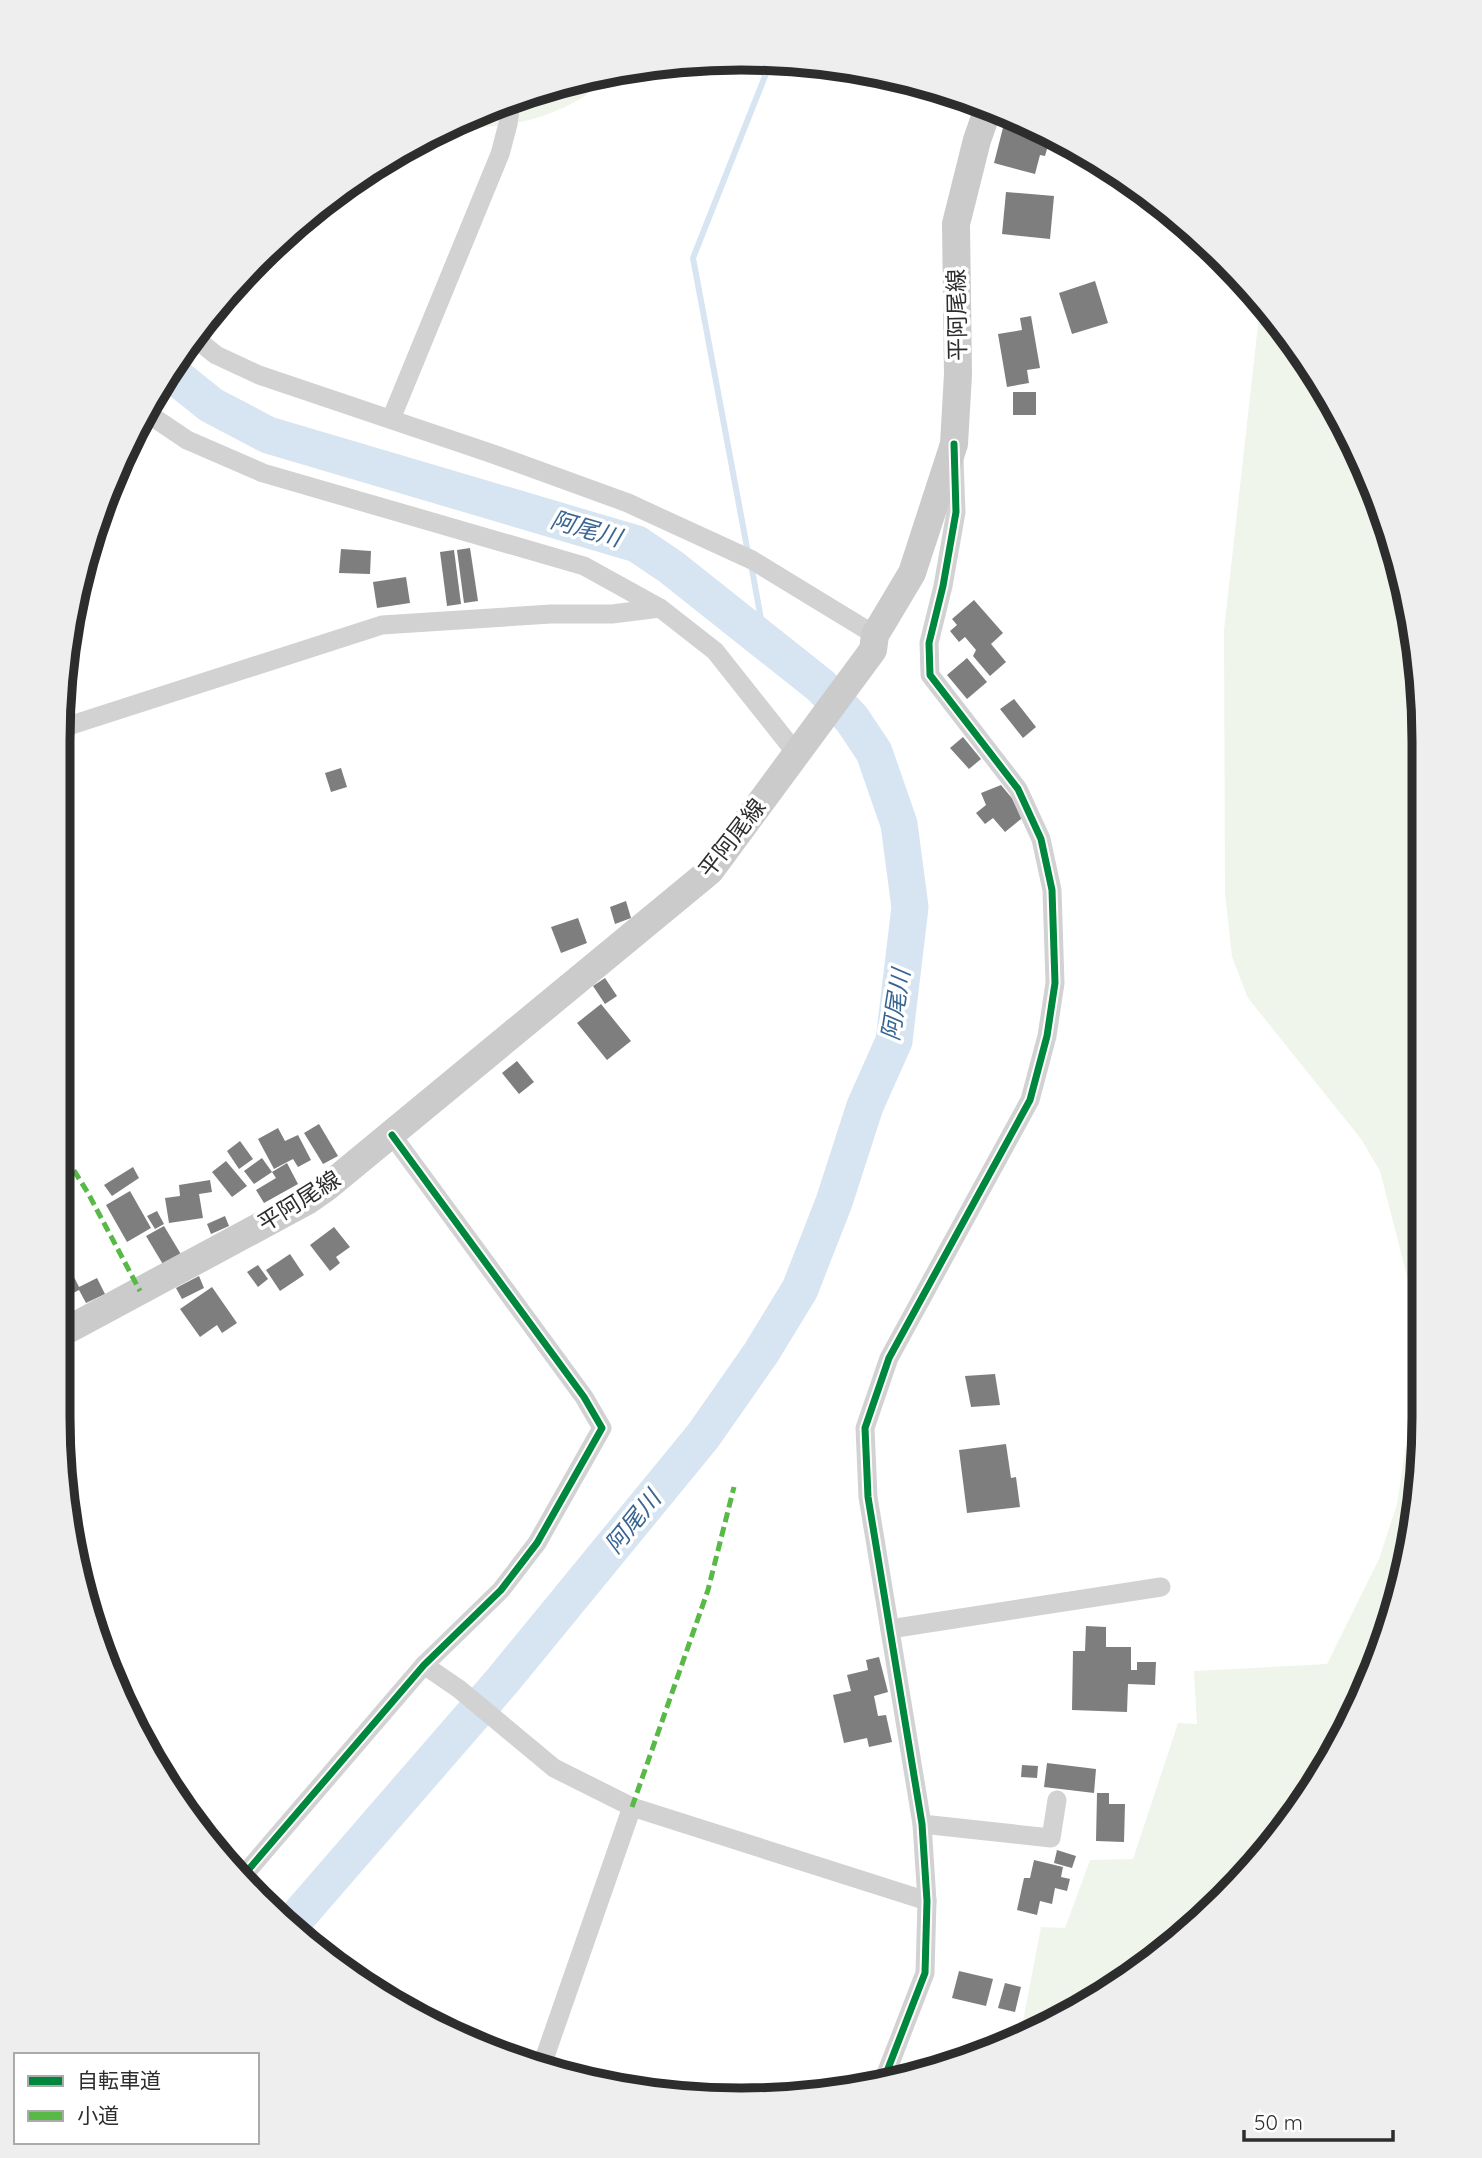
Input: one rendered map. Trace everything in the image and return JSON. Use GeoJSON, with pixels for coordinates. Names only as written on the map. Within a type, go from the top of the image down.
{"type":"FeatureCollection","features":[{"type":"Feature","properties":{"kind":"main road","name":"平阿尾線"},"geometry":{"type":"LineString","coordinates":[[70,1329],[307,1201],[392,1135],[710,871],[874,642],[912,573],[954,444],[958,374],[956,224],[985,116]]}},
{"type":"Feature","properties":{"kind":"street"},"geometry":{"type":"LineString","coordinates":[[391,419],[499,154],[510,112]]}},
{"type":"Feature","properties":{"kind":"street"},"geometry":{"type":"LineString","coordinates":[[201,343],[216,355],[259,375],[628,503],[752,560],[874,642]]}},
{"type":"Feature","properties":{"kind":"street"},"geometry":{"type":"LineString","coordinates":[[153,417],[187,440],[262,473],[584,566],[660,608],[715,651],[800,748]]}},
{"type":"Feature","properties":{"kind":"street"},"geometry":{"type":"LineString","coordinates":[[887,2072],[925,1973],[927,1901],[922,1825],[868,1497],[865,1428],[889,1358],[1030,1100],[1047,1036],[1055,983],[1052,890],[1041,839],[1018,789],[930,675],[929,643],[943,586],[956,512],[954,444]]}},
{"type":"Feature","properties":{"kind":"street"},"geometry":{"type":"LineString","coordinates":[[70,725],[382,625],[551,614],[612,614],[660,608]]}},
{"type":"Feature","properties":{"kind":"street"},"geometry":{"type":"LineString","coordinates":[[248,1870],[424,1665],[501,1590],[537,1543],[602,1427],[584,1397],[392,1135]]}},
{"type":"Feature","properties":{"kind":"street"},"geometry":{"type":"LineString","coordinates":[[890,1629],[1161,1587]]}},
{"type":"Feature","properties":{"kind":"street"},"geometry":{"type":"LineString","coordinates":[[424,1665],[459,1689],[554,1768],[632,1807],[927,1901]]}},
{"type":"Feature","properties":{"kind":"street"},"geometry":{"type":"LineString","coordinates":[[922,1825],[1051,1838],[1057,1800]]}},
{"type":"Feature","properties":{"kind":"street"},"geometry":{"type":"LineString","coordinates":[[544,2058],[632,1807]]}},
{"type":"Feature","properties":{"kind":"shaded area"},"geometry":{"type":"Polygon","coordinates":[[[595,86],[568,106],[536,118],[471,127],[525,106],[595,86]]]}},
{"type":"Feature","properties":{"kind":"shaded area"},"geometry":{"type":"Polygon","coordinates":[[[1259,316],[1299,368],[1343,444],[1361,484],[1389,567],[1406,653],[1412,741],[1412,1308],[1409,1284],[1380,1171],[1361,1139],[1248,998],[1232,957],[1225,893],[1224,630],[1259,316]]]}},
{"type":"Feature","properties":{"kind":"shaded area"},"geometry":{"type":"Polygon","coordinates":[[[1412,1357],[1411,1461],[1399,1548],[1389,1591],[1361,1674],[1343,1714],[1299,1790],[1245,1859],[1183,1921],[1114,1975],[1022,2026],[1041,1927],[1065,1928],[1090,1860],[1133,1859],[1178,1723],[1197,1724],[1194,1671],[1327,1664],[1379,1559],[1397,1504],[1407,1438],[1412,1357]]]}},
{"type":"Feature","properties":{"kind":"building"},"geometry":{"type":"Polygon","coordinates":[[[939,100],[958,106],[956,109],[939,100]]]}},
{"type":"Feature","properties":{"kind":"building"},"geometry":{"type":"Polygon","coordinates":[[[1004,124],[1048,145],[1045,156],[1040,155],[1035,174],[994,163],[1004,124]]]}},
{"type":"Feature","properties":{"kind":"building"},"geometry":{"type":"Polygon","coordinates":[[[1006,192],[1054,196],[1050,239],[1002,234],[1006,192]]]}},
{"type":"Feature","properties":{"kind":"building"},"geometry":{"type":"Polygon","coordinates":[[[1095,281],[1108,323],[1072,334],[1059,293],[1095,281]]]}},
{"type":"Feature","properties":{"kind":"building"},"geometry":{"type":"Polygon","coordinates":[[[1031,316],[1040,368],[1027,370],[1029,383],[1007,387],[998,334],[1022,330],[1020,318],[1031,316]]]}},
{"type":"Feature","properties":{"kind":"building"},"geometry":{"type":"Polygon","coordinates":[[[1013,392],[1036,392],[1036,415],[1013,415],[1013,392]]]}},
{"type":"Feature","properties":{"kind":"building"},"geometry":{"type":"Polygon","coordinates":[[[470,548],[478,601],[464,603],[457,550],[470,548]]]}},
{"type":"Feature","properties":{"kind":"building"},"geometry":{"type":"Polygon","coordinates":[[[341,549],[371,551],[370,574],[339,573],[341,549]]]}},
{"type":"Feature","properties":{"kind":"building"},"geometry":{"type":"Polygon","coordinates":[[[454,550],[461,604],[447,606],[440,552],[454,550]]]}},
{"type":"Feature","properties":{"kind":"building"},"geometry":{"type":"Polygon","coordinates":[[[406,577],[410,603],[377,608],[373,582],[406,577]]]}},
{"type":"Feature","properties":{"kind":"building"},"geometry":{"type":"Polygon","coordinates":[[[974,600],[1003,633],[991,644],[1006,662],[990,676],[973,656],[976,650],[965,637],[959,642],[950,631],[957,625],[952,619],[974,600]]]}},
{"type":"Feature","properties":{"kind":"building"},"geometry":{"type":"Polygon","coordinates":[[[967,658],[987,682],[967,699],[947,675],[967,658]]]}},
{"type":"Feature","properties":{"kind":"building"},"geometry":{"type":"Polygon","coordinates":[[[1014,699],[1036,727],[1023,738],[1000,709],[1014,699]]]}},
{"type":"Feature","properties":{"kind":"building"},"geometry":{"type":"Polygon","coordinates":[[[963,737],[981,759],[969,769],[950,748],[963,737]]]}},
{"type":"Feature","properties":{"kind":"building"},"geometry":{"type":"Polygon","coordinates":[[[341,768],[347,787],[331,792],[325,773],[341,768]]]}},
{"type":"Feature","properties":{"kind":"building"},"geometry":{"type":"Polygon","coordinates":[[[1001,785],[1026,815],[1005,832],[993,818],[985,824],[976,813],[986,805],[981,793],[1001,785]]]}},
{"type":"Feature","properties":{"kind":"building"},"geometry":{"type":"Polygon","coordinates":[[[626,901],[631,918],[615,924],[610,907],[626,901]]]}},
{"type":"Feature","properties":{"kind":"building"},"geometry":{"type":"Polygon","coordinates":[[[578,918],[587,943],[561,953],[551,927],[578,918]]]}},
{"type":"Feature","properties":{"kind":"building"},"geometry":{"type":"Polygon","coordinates":[[[605,978],[617,996],[605,1004],[593,986],[605,978]]]}},
{"type":"Feature","properties":{"kind":"building"},"geometry":{"type":"Polygon","coordinates":[[[601,1004],[631,1041],[607,1060],[577,1023],[601,1004]]]}},
{"type":"Feature","properties":{"kind":"building"},"geometry":{"type":"Polygon","coordinates":[[[517,1061],[534,1082],[519,1094],[502,1073],[517,1061]]]}},
{"type":"Feature","properties":{"kind":"building"},"geometry":{"type":"Polygon","coordinates":[[[319,1124],[338,1156],[323,1164],[304,1133],[319,1124]]]}},
{"type":"Feature","properties":{"kind":"building"},"geometry":{"type":"Polygon","coordinates":[[[278,1128],[285,1141],[298,1135],[311,1160],[298,1167],[293,1159],[274,1169],[258,1139],[278,1128]]]}},
{"type":"Feature","properties":{"kind":"building"},"geometry":{"type":"Polygon","coordinates":[[[240,1141],[253,1159],[239,1169],[227,1151],[240,1141]]]}},
{"type":"Feature","properties":{"kind":"building"},"geometry":{"type":"Polygon","coordinates":[[[262,1158],[272,1172],[254,1184],[244,1171],[262,1158]]]}},
{"type":"Feature","properties":{"kind":"building"},"geometry":{"type":"Polygon","coordinates":[[[226,1161],[247,1186],[232,1197],[212,1172],[226,1161]]]}},
{"type":"Feature","properties":{"kind":"building"},"geometry":{"type":"Polygon","coordinates":[[[287,1163],[298,1184],[264,1203],[256,1190],[276,1178],[272,1172],[287,1163]]]}},
{"type":"Feature","properties":{"kind":"building"},"geometry":{"type":"Polygon","coordinates":[[[133,1167],[139,1178],[112,1196],[104,1185],[133,1167]]]}},
{"type":"Feature","properties":{"kind":"building"},"geometry":{"type":"Polygon","coordinates":[[[210,1180],[212,1192],[199,1194],[203,1218],[169,1223],[165,1198],[180,1196],[179,1185],[210,1180]]]}},
{"type":"Feature","properties":{"kind":"building"},"geometry":{"type":"Polygon","coordinates":[[[130,1191],[151,1228],[127,1242],[106,1205],[130,1191]]]}},
{"type":"Feature","properties":{"kind":"building"},"geometry":{"type":"Polygon","coordinates":[[[157,1211],[164,1224],[155,1229],[147,1216],[157,1211]]]}},
{"type":"Feature","properties":{"kind":"building"},"geometry":{"type":"Polygon","coordinates":[[[225,1216],[229,1226],[211,1234],[207,1224],[225,1216]]]}},
{"type":"Feature","properties":{"kind":"building"},"geometry":{"type":"Polygon","coordinates":[[[164,1226],[182,1256],[164,1266],[146,1236],[164,1226]]]}},
{"type":"Feature","properties":{"kind":"building"},"geometry":{"type":"Polygon","coordinates":[[[334,1227],[350,1247],[336,1257],[340,1263],[330,1271],[310,1245],[334,1227]]]}},
{"type":"Feature","properties":{"kind":"building"},"geometry":{"type":"Polygon","coordinates":[[[290,1254],[304,1275],[280,1291],[266,1270],[290,1254]]]}},
{"type":"Feature","properties":{"kind":"building"},"geometry":{"type":"Polygon","coordinates":[[[258,1265],[268,1279],[258,1287],[247,1272],[258,1265]]]}},
{"type":"Feature","properties":{"kind":"building"},"geometry":{"type":"Polygon","coordinates":[[[70,1269],[79,1287],[97,1278],[105,1294],[86,1303],[79,1290],[70,1295],[70,1269]]]}},
{"type":"Feature","properties":{"kind":"building"},"geometry":{"type":"Polygon","coordinates":[[[199,1276],[204,1288],[182,1299],[176,1288],[199,1276]]]}},
{"type":"Feature","properties":{"kind":"building"},"geometry":{"type":"Polygon","coordinates":[[[212,1287],[237,1323],[222,1333],[217,1325],[200,1337],[180,1309],[212,1287]]]}},
{"type":"Feature","properties":{"kind":"building"},"geometry":{"type":"Polygon","coordinates":[[[995,1374],[1000,1405],[971,1407],[965,1376],[995,1374]]]}},
{"type":"Feature","properties":{"kind":"building"},"geometry":{"type":"Polygon","coordinates":[[[1006,1444],[1011,1478],[1016,1477],[1020,1507],[967,1513],[959,1450],[1006,1444]]]}},
{"type":"Feature","properties":{"kind":"building"},"geometry":{"type":"Polygon","coordinates":[[[1086,1626],[1106,1627],[1106,1647],[1131,1647],[1131,1670],[1137,1670],[1137,1662],[1156,1662],[1155,1685],[1128,1684],[1127,1712],[1072,1710],[1073,1651],[1085,1651],[1086,1626]]]}},
{"type":"Feature","properties":{"kind":"building"},"geometry":{"type":"Polygon","coordinates":[[[879,1657],[888,1692],[874,1696],[878,1716],[886,1715],[892,1742],[869,1747],[867,1738],[844,1743],[833,1695],[851,1691],[847,1675],[868,1670],[866,1660],[879,1657]]]}},
{"type":"Feature","properties":{"kind":"building"},"geometry":{"type":"Polygon","coordinates":[[[1047,1763],[1096,1769],[1094,1793],[1044,1787],[1047,1763]]]}},
{"type":"Feature","properties":{"kind":"building"},"geometry":{"type":"Polygon","coordinates":[[[1022,1765],[1038,1766],[1037,1778],[1021,1777],[1022,1765]]]}},
{"type":"Feature","properties":{"kind":"building"},"geometry":{"type":"Polygon","coordinates":[[[1097,1793],[1109,1793],[1109,1804],[1125,1804],[1124,1842],[1096,1841],[1097,1793]]]}},
{"type":"Feature","properties":{"kind":"building"},"geometry":{"type":"Polygon","coordinates":[[[1057,1850],[1076,1856],[1072,1868],[1054,1863],[1057,1850]]]}},
{"type":"Feature","properties":{"kind":"building"},"geometry":{"type":"Polygon","coordinates":[[[1034,1860],[1063,1867],[1061,1877],[1070,1879],[1067,1891],[1055,1888],[1052,1904],[1040,1901],[1037,1915],[1017,1910],[1024,1878],[1030,1878],[1034,1860]]]}},
{"type":"Feature","properties":{"kind":"building"},"geometry":{"type":"Polygon","coordinates":[[[959,1971],[993,1979],[986,2006],[952,1998],[959,1971]]]}},
{"type":"Feature","properties":{"kind":"building"},"geometry":{"type":"Polygon","coordinates":[[[1005,1983],[1021,1987],[1015,2012],[998,2008],[1005,1983]]]}},
{"type":"Feature","properties":{"kind":"waterway"},"geometry":{"type":"LineString","coordinates":[[748,553],[693,258],[767,71]]}},
{"type":"Feature","properties":{"kind":"waterway","name":"阿尾川"},"geometry":{"type":"LineString","coordinates":[[177,378],[211,405],[268,435],[637,544],[671,567],[821,686],[852,719],[874,752],[899,824],[910,907],[894,1041],[865,1106],[834,1202],[800,1289],[761,1353],[703,1436],[503,1680],[296,1918]]}},
{"type":"Feature","properties":{"kind":"waterway"},"geometry":{"type":"LineString","coordinates":[[751,564],[765,641]]}},
{"type":"Feature","properties":{"kind":"marked path"},"geometry":{"type":"LineString","coordinates":[[70,1164],[140,1291]]}},
{"type":"Feature","properties":{"kind":"marked path"},"geometry":{"type":"LineString","coordinates":[[632,1807],[708,1590],[734,1487]]}},
{"type":"Feature","properties":{"kind":"cycle path"},"geometry":{"type":"LineString","coordinates":[[887,2072],[925,1973],[927,1901],[922,1824],[868,1497],[865,1428],[889,1358],[1030,1100],[1047,1036],[1055,983],[1052,890],[1041,839],[1018,789],[930,675],[929,643],[943,586],[956,512],[954,444]]}},
{"type":"Feature","properties":{"kind":"cycle path"},"geometry":{"type":"LineString","coordinates":[[248,1870],[424,1665],[501,1590],[537,1543],[602,1428],[584,1397],[392,1135]]}}]}
